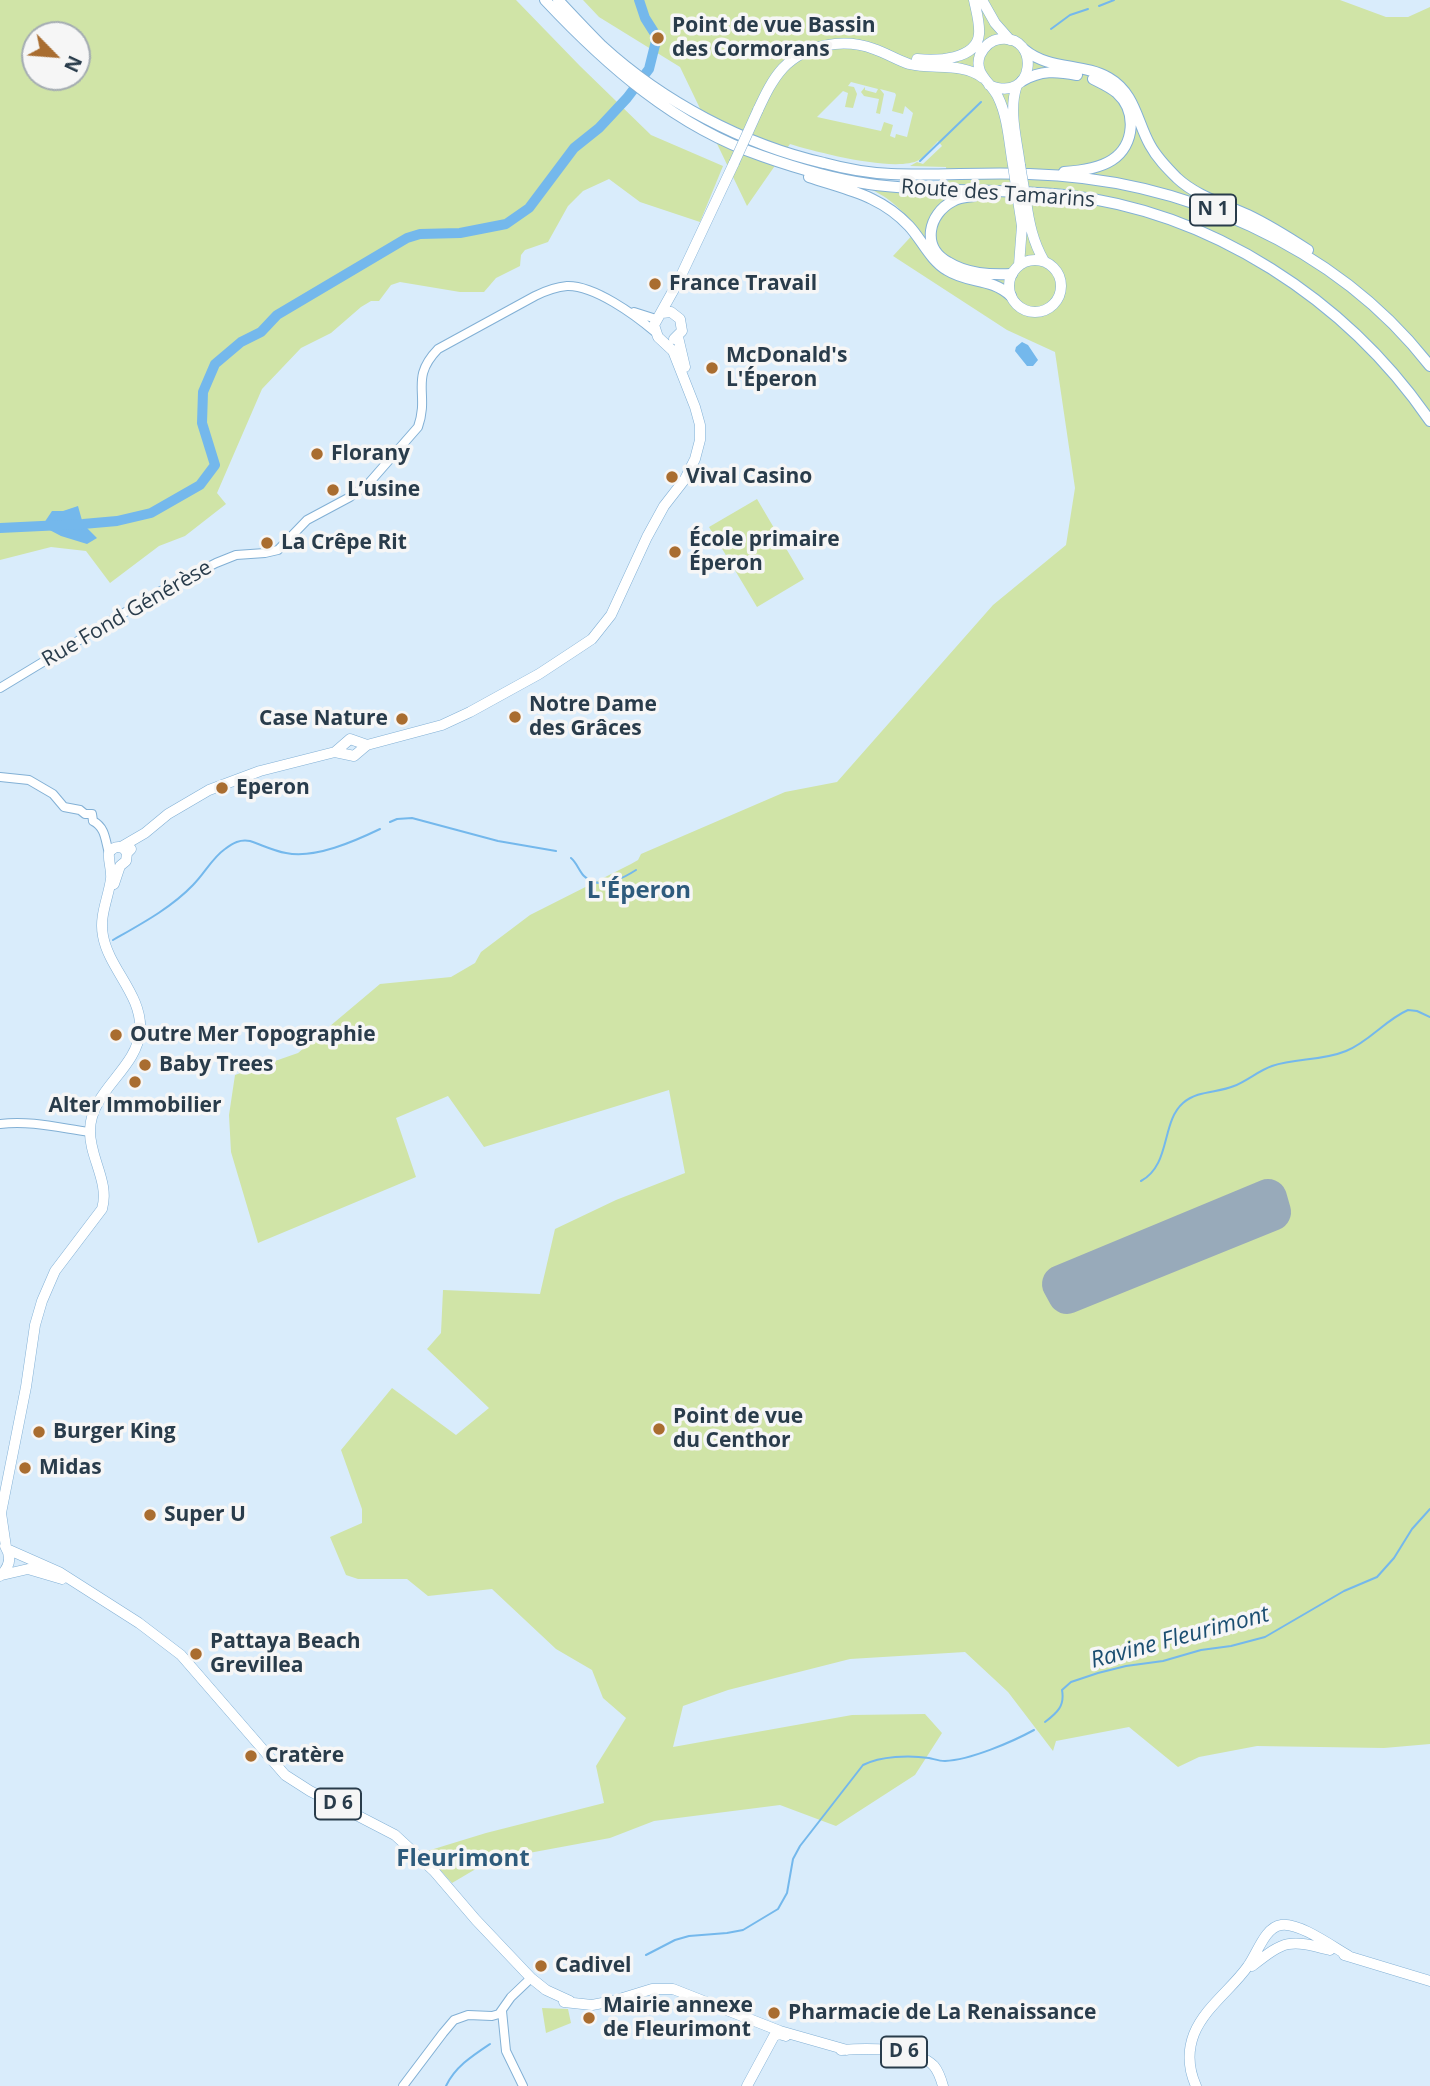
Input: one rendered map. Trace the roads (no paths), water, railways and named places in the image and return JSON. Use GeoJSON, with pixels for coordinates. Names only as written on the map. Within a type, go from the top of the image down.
{"type":"FeatureCollection","features":[{"type":"Feature","properties":{"kind":"highway","name":"Route des Tamarins"},"geometry":{"type":"LineString","coordinates":[[545,0],[631,81],[681,110],[731,144],[762,156],[869,184],[1047,193],[1093,200],[1179,224],[1229,246],[1277,273],[1326,307],[1384,361],[1430,421]]}},
{"type":"Feature","properties":{"kind":"highway","name":"Route des Tamarins"},"geometry":{"type":"LineString","coordinates":[[558,0],[601,51]]}},
{"type":"Feature","properties":{"kind":"highway"},"geometry":{"type":"LineString","coordinates":[[1025,50],[1041,61],[1086,70],[1109,78],[1131,100],[1150,145],[1180,180],[1294,241],[1341,274],[1374,305]]}},
{"type":"Feature","properties":{"kind":"highway"},"geometry":{"type":"LineString","coordinates":[[1019,83],[1035,74],[1048,71],[1087,77],[1103,83],[1118,94],[1127,106],[1130,117],[1131,129],[1124,149],[1104,165],[1074,171],[1030,174]]}},
{"type":"Feature","properties":{"kind":"highway","name":"Route des Tamarins"},"geometry":{"type":"LineString","coordinates":[[681,110],[747,139],[799,157],[842,167],[890,174],[1030,174],[1075,177],[1167,194],[1241,222],[1294,250],[1338,278],[1374,305],[1410,341],[1430,366]]}},
{"type":"Feature","properties":{"kind":"highway"},"geometry":{"type":"LineString","coordinates":[[762,156],[793,172],[878,200],[902,219],[941,266],[958,276],[998,286],[1011,296]]}},
{"type":"Feature","properties":{"kind":"highway"},"geometry":{"type":"LineString","coordinates":[[1015,270],[993,275],[970,271],[943,259],[935,250],[929,232],[937,215],[953,201],[973,196],[1030,196],[1125,207]]}},
{"type":"Feature","properties":{"kind":"main road"},"geometry":{"type":"LineString","coordinates":[[978,0],[1010,40]]}},
{"type":"Feature","properties":{"kind":"main road"},"geometry":{"type":"LineString","coordinates":[[978,0],[983,15],[983,50],[978,62],[1002,106],[1017,165]]}},
{"type":"Feature","properties":{"kind":"main road"},"geometry":{"type":"LineString","coordinates":[[893,57],[936,60],[965,52],[977,41],[979,33],[978,0]]}},
{"type":"Feature","properties":{"kind":"main road"},"geometry":{"type":"LineString","coordinates":[[925,66],[953,62],[983,50],[993,41],[1001,39],[1010,40],[1025,50],[1028,66],[1014,92],[1013,115],[1022,226],[1015,270],[1009,285],[1011,296],[1017,305],[1035,312],[1054,304],[1061,285],[1053,267],[1044,261],[1035,246],[1022,201]]}},
{"type":"Feature","properties":{"kind":"main road"},"geometry":{"type":"LineString","coordinates":[[116,865],[109,860],[118,850],[169,814],[223,784],[260,771],[341,751],[354,756],[362,746],[442,725],[462,717],[539,674],[592,639],[611,615],[664,506],[685,479],[695,459],[700,440],[700,425],[673,351],[654,326],[678,282],[770,85],[794,58],[812,48],[851,44],[873,48],[910,64],[970,70],[998,89],[1008,89],[1019,83]]}},
{"type":"Feature","properties":{"kind":"main road"},"geometry":{"type":"LineString","coordinates":[[1015,270],[1031,260],[1044,261]]}},
{"type":"Feature","properties":{"kind":"main road"},"geometry":{"type":"LineString","coordinates":[[674,314],[678,282]]}},
{"type":"Feature","properties":{"kind":"main road"},"geometry":{"type":"LineString","coordinates":[[659,316],[671,312],[680,319],[682,325],[678,337],[671,340],[659,336]]}},
{"type":"Feature","properties":{"kind":"main road"},"geometry":{"type":"LineString","coordinates":[[678,337],[692,400]]}},
{"type":"Feature","properties":{"kind":"main road"},"geometry":{"type":"LineString","coordinates":[[116,865],[126,861],[118,850]]}},
{"type":"Feature","properties":{"kind":"main road"},"geometry":{"type":"LineString","coordinates":[[1,1576],[9,1563],[1,1513],[26,1387],[35,1325],[51,1280],[104,1205],[102,1183],[89,1132],[99,1101],[135,1049],[140,1031],[135,1003],[106,946],[103,933],[116,865]]}},
{"type":"Feature","properties":{"kind":"main road"},"geometry":{"type":"LineString","coordinates":[[0,1494],[15,1413],[27,1374]]}},
{"type":"Feature","properties":{"kind":"main road"},"geometry":{"type":"LineString","coordinates":[[15,1413],[15,1437]]}},
{"type":"Feature","properties":{"kind":"main road","name":"D 6"},"geometry":{"type":"LineString","coordinates":[[5,1546],[75,1583],[139,1623],[181,1655],[285,1775],[395,1835],[434,1871],[476,1920],[490,1944],[548,1998],[592,2005],[659,1988],[673,1989],[790,2034],[848,2050],[897,2051],[919,2056],[934,2067],[943,2086]]}},
{"type":"Feature","properties":{"kind":"main road","name":"D 6"},"geometry":{"type":"LineString","coordinates":[[1,1576],[28,1569],[75,1583]]}},
{"type":"Feature","properties":{"kind":"main road"},"geometry":{"type":"LineString","coordinates":[[1196,2086],[1188,2063],[1193,2036],[1199,2022],[1243,1973],[1269,1933],[1277,1926],[1286,1924],[1307,1932],[1349,1956]]}},
{"type":"Feature","properties":{"kind":"main road"},"geometry":{"type":"LineString","coordinates":[[1243,1973],[1276,1947],[1302,1940],[1307,1932]]}},
{"type":"Feature","properties":{"kind":"main road"},"geometry":{"type":"LineString","coordinates":[[1269,1933],[1269,1940],[1276,1947]]}},
{"type":"Feature","properties":{"kind":"main road"},"geometry":{"type":"LineString","coordinates":[[1294,1942],[1430,1981]]}},
{"type":"Feature","properties":{"kind":"main road","name":"D 6"},"geometry":{"type":"LineString","coordinates":[[719,2007],[774,2036]]}},
{"type":"Feature","properties":{"kind":"main road"},"geometry":{"type":"LineString","coordinates":[[747,2086],[774,2036],[779,2034],[819,2046],[848,2050]]}},
{"type":"Feature","properties":{"kind":"street","name":"Rue Fond Générèse"},"geometry":{"type":"LineString","coordinates":[[0,688],[157,593],[216,563],[236,555],[265,554],[278,550],[307,520],[363,488],[418,427],[423,404],[422,372],[427,361],[438,349],[535,296],[557,288],[583,288],[628,310],[659,336]]}},
{"type":"Feature","properties":{"kind":"street","name":"Rue Fond Générèse"},"geometry":{"type":"LineString","coordinates":[[628,310],[659,316]]}},
{"type":"Feature","properties":{"kind":"street"},"geometry":{"type":"LineString","coordinates":[[0,777],[29,780],[53,794],[64,807],[80,810],[85,814],[85,823],[90,824],[93,821],[100,825],[105,836],[118,850]]}},
{"type":"Feature","properties":{"kind":"street"},"geometry":{"type":"LineString","coordinates":[[0,1124],[15,1122],[89,1132]]}},
{"type":"Feature","properties":{"kind":"street"},"geometry":{"type":"LineString","coordinates":[[403,2086],[454,2020],[468,2015],[492,2016],[502,2011],[511,1997],[529,1980]]}},
{"type":"Feature","properties":{"kind":"street"},"geometry":{"type":"LineString","coordinates":[[502,2011],[506,2050],[523,2086]]}},
{"type":"Feature","properties":{"kind":"water"},"geometry":{"type":"Polygon","coordinates":[[[1022,342],[1028,345],[1038,360],[1033,366],[1027,366],[1015,351],[1022,342]]]}},
{"type":"Feature","properties":{"kind":"water"},"geometry":{"type":"Polygon","coordinates":[[[78,506],[83,524],[97,538],[87,544],[61,536],[42,526],[52,511],[78,506]]]}},
{"type":"Feature","properties":{"kind":"waterway"},"geometry":{"type":"LineString","coordinates":[[0,528],[117,521],[151,513],[200,485],[215,465],[202,423],[203,392],[215,364],[241,342],[261,332],[277,315],[407,238],[420,234],[460,233],[506,224],[529,208],[574,148],[599,128],[649,69],[657,37],[645,18],[639,0]]}},
{"type":"Feature","properties":{"kind":"waterway"},"geometry":{"type":"LineString","coordinates":[[1099,6],[1114,0]]}},
{"type":"Feature","properties":{"kind":"waterway"},"geometry":{"type":"LineString","coordinates":[[1051,29],[1070,15],[1088,9]]}},
{"type":"Feature","properties":{"kind":"waterway"},"geometry":{"type":"LineString","coordinates":[[920,161],[981,102]]}},
{"type":"Feature","properties":{"kind":"waterway"},"geometry":{"type":"LineString","coordinates":[[390,822],[412,818],[498,841],[556,851]]}},
{"type":"Feature","properties":{"kind":"waterway"},"geometry":{"type":"LineString","coordinates":[[113,940],[175,901],[193,885],[220,853],[237,842],[250,841],[286,853],[309,853],[347,843],[380,829]]}},
{"type":"Feature","properties":{"kind":"waterway"},"geometry":{"type":"LineString","coordinates":[[571,858],[584,876],[596,883],[617,880],[636,870]]}},
{"type":"Feature","properties":{"kind":"waterway"},"geometry":{"type":"LineString","coordinates":[[1141,1181],[1151,1174],[1157,1165],[1171,1121],[1176,1111],[1189,1099],[1234,1086],[1272,1066],[1346,1051],[1408,1010],[1430,1017]]}},
{"type":"Feature","properties":{"kind":"waterway","name":"Ravine Fleurimont"},"geometry":{"type":"LineString","coordinates":[[1045,1722],[1059,1709],[1062,1690],[1071,1682],[1126,1666],[1163,1661],[1265,1637],[1344,1591],[1377,1577],[1430,1509]]}},
{"type":"Feature","properties":{"kind":"waterway","name":"Ravine Fleurimont"},"geometry":{"type":"LineString","coordinates":[[646,1955],[689,1936],[743,1930],[778,1909],[787,1893],[793,1859],[800,1846],[863,1765],[895,1757],[955,1760],[991,1750],[1034,1730]]}},
{"type":"Feature","properties":{"kind":"waterway","name":"Ravine Fleurimont"},"geometry":{"type":"LineString","coordinates":[[446,2086],[459,2068],[490,2044]]}},
{"type":"Feature","properties":{"kind":"place","name":"Point de vue Bassin des Cormorans"},"geometry":{"type":"Point","coordinates":[658,38]}},
{"type":"Feature","properties":{"kind":"place","name":"France Travail"},"geometry":{"type":"Point","coordinates":[655,284]}},
{"type":"Feature","properties":{"kind":"place","name":"McDonald's L'Éperon"},"geometry":{"type":"Point","coordinates":[712,368]}},
{"type":"Feature","properties":{"kind":"place","name":"Florany"},"geometry":{"type":"Point","coordinates":[317,454]}},
{"type":"Feature","properties":{"kind":"place","name":"Vival Casino"},"geometry":{"type":"Point","coordinates":[672,477]}},
{"type":"Feature","properties":{"kind":"place","name":"L’usine"},"geometry":{"type":"Point","coordinates":[333,490]}},
{"type":"Feature","properties":{"kind":"place","name":"La Crêpe Rit"},"geometry":{"type":"Point","coordinates":[267,543]}},
{"type":"Feature","properties":{"kind":"place","name":"École primaire Éperon"},"geometry":{"type":"Point","coordinates":[675,552]}},
{"type":"Feature","properties":{"kind":"place","name":"Notre Dame des Grâces"},"geometry":{"type":"Point","coordinates":[515,717]}},
{"type":"Feature","properties":{"kind":"place","name":"Case Nature"},"geometry":{"type":"Point","coordinates":[402,719]}},
{"type":"Feature","properties":{"kind":"place","name":"Eperon"},"geometry":{"type":"Point","coordinates":[222,788]}},
{"type":"Feature","properties":{"kind":"place","name":"Outre Mer Topographie"},"geometry":{"type":"Point","coordinates":[116,1035]}},
{"type":"Feature","properties":{"kind":"place","name":"Baby Trees"},"geometry":{"type":"Point","coordinates":[145,1065]}},
{"type":"Feature","properties":{"kind":"place","name":"Alter Immobilier"},"geometry":{"type":"Point","coordinates":[135,1082]}},
{"type":"Feature","properties":{"kind":"place","name":"Point de vue du Centhor"},"geometry":{"type":"Point","coordinates":[659,1429]}},
{"type":"Feature","properties":{"kind":"place","name":"Burger King"},"geometry":{"type":"Point","coordinates":[39,1432]}},
{"type":"Feature","properties":{"kind":"place","name":"Midas"},"geometry":{"type":"Point","coordinates":[25,1468]}},
{"type":"Feature","properties":{"kind":"place","name":"Super U"},"geometry":{"type":"Point","coordinates":[150,1515]}},
{"type":"Feature","properties":{"kind":"place","name":"Pattaya Beach Grevillea"},"geometry":{"type":"Point","coordinates":[196,1654]}},
{"type":"Feature","properties":{"kind":"place","name":"Cratère"},"geometry":{"type":"Point","coordinates":[251,1756]}},
{"type":"Feature","properties":{"kind":"place","name":"Cadivel"},"geometry":{"type":"Point","coordinates":[541,1966]}},
{"type":"Feature","properties":{"kind":"place","name":"Pharmacie de La Renaissance"},"geometry":{"type":"Point","coordinates":[774,2013]}},
{"type":"Feature","properties":{"kind":"place","name":"Mairie annexe de Fleurimont"},"geometry":{"type":"Point","coordinates":[589,2018]}},
{"type":"Feature","properties":{"kind":"district","name":"L'Éperon"},"geometry":{"type":"Point","coordinates":[639,891]}},
{"type":"Feature","properties":{"kind":"district","name":"Fleurimont"},"geometry":{"type":"Point","coordinates":[463,1859]}}]}
